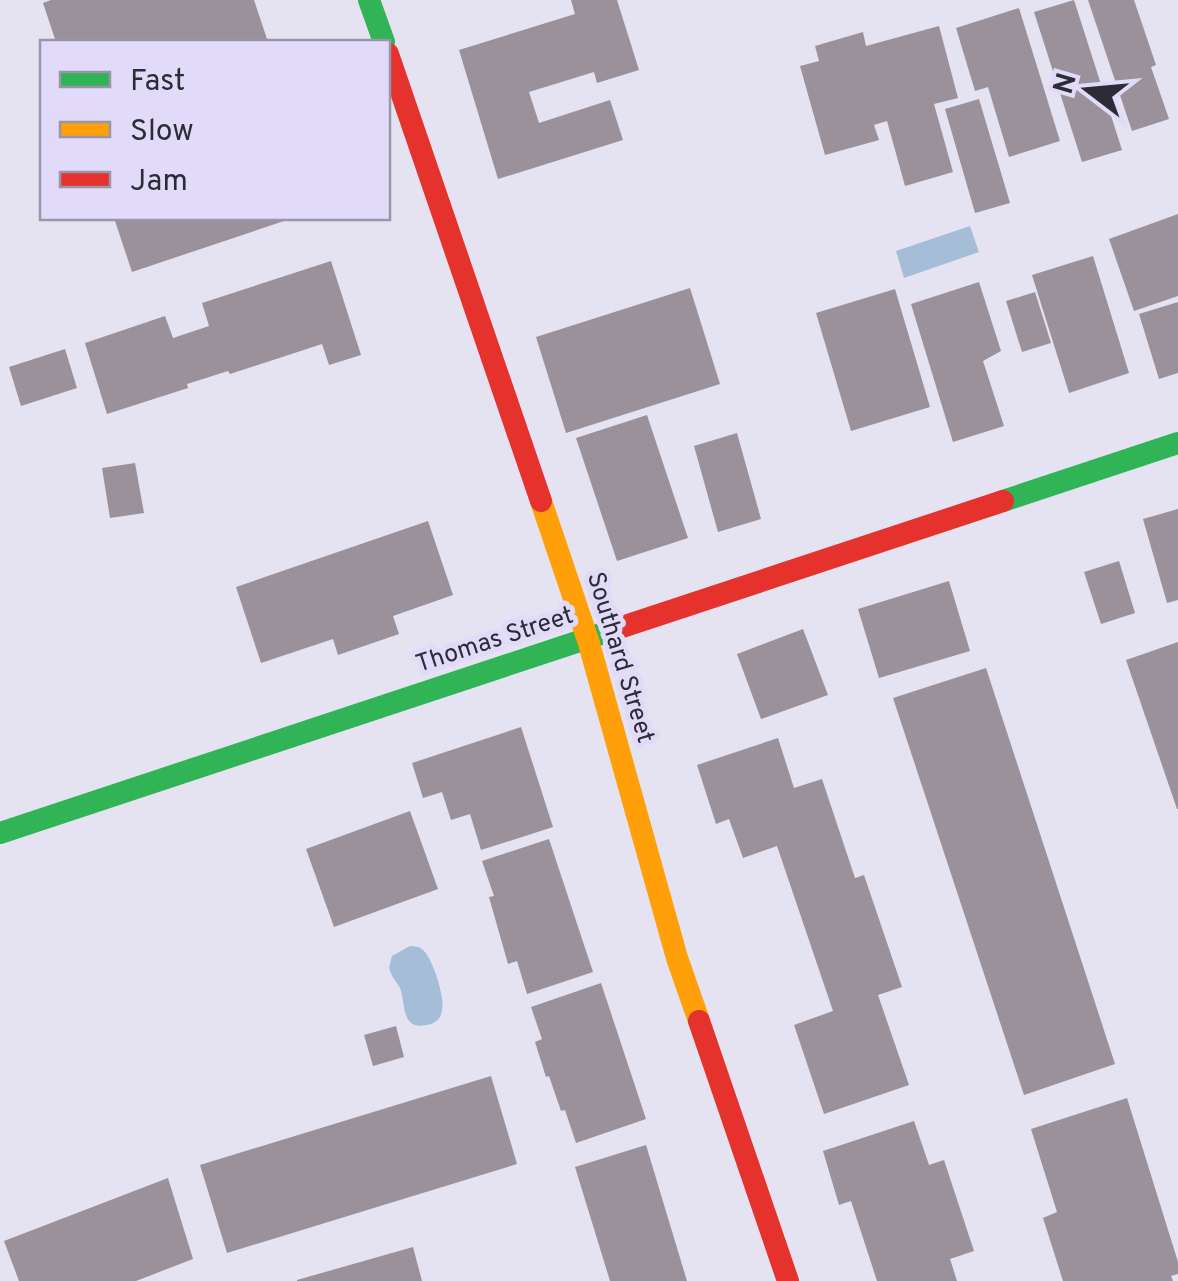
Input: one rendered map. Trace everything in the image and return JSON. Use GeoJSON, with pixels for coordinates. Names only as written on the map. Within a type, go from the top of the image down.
{"type":"FeatureCollection","features":[{"type":"Feature","properties":{"kind":"street"},"geometry":{"type":"LineString","coordinates":[[369,0],[383,40]]}},
{"type":"Feature","properties":{"kind":"street","name":"Southard Street"},"geometry":{"type":"LineString","coordinates":[[390,60],[588,640],[678,958],[788,1281]]}},
{"type":"Feature","properties":{"kind":"street","name":"Thomas Street"},"geometry":{"type":"LineString","coordinates":[[0,833],[1178,442]]}},
{"type":"Feature","properties":{"kind":"water"},"geometry":{"type":"Polygon","coordinates":[[[970,226],[979,252],[904,278],[896,251],[970,226]]]}},
{"type":"Feature","properties":{"kind":"water"},"geometry":{"type":"Polygon","coordinates":[[[410,946],[419,947],[427,956],[440,988],[441,1016],[427,1025],[418,1026],[408,1020],[400,988],[389,968],[392,956],[410,946]]]}},
{"type":"Feature","properties":{"kind":"building"},"geometry":{"type":"Polygon","coordinates":[[[254,0],[267,40],[55,40],[43,3],[254,0]]]}},
{"type":"Feature","properties":{"kind":"building"},"geometry":{"type":"Polygon","coordinates":[[[571,0],[617,0],[639,70],[597,83],[594,72],[529,92],[539,123],[610,100],[623,140],[498,179],[459,50],[575,14],[571,0]]]}},
{"type":"Feature","properties":{"kind":"building"},"geometry":{"type":"Polygon","coordinates":[[[1074,0],[1122,150],[1082,162],[1034,12],[1074,0]]]}},
{"type":"Feature","properties":{"kind":"building"},"geometry":{"type":"Polygon","coordinates":[[[1088,0],[1134,0],[1169,119],[1132,131],[1088,0]]]}},
{"type":"Feature","properties":{"kind":"building"},"geometry":{"type":"Polygon","coordinates":[[[1019,8],[1060,141],[1009,157],[988,87],[975,91],[956,28],[1019,8]]]}},
{"type":"Feature","properties":{"kind":"building"},"geometry":{"type":"Polygon","coordinates":[[[939,26],[958,98],[934,104],[953,172],[905,186],[887,121],[874,125],[879,140],[825,155],[800,66],[819,61],[815,46],[863,32],[866,46],[939,26]]]}},
{"type":"Feature","properties":{"kind":"building"},"geometry":{"type":"Polygon","coordinates":[[[979,99],[1010,203],[975,213],[945,109],[979,99]]]}},
{"type":"Feature","properties":{"kind":"building"},"geometry":{"type":"Polygon","coordinates":[[[1178,214],[1178,296],[1134,311],[1109,239],[1178,214]]]}},
{"type":"Feature","properties":{"kind":"building"},"geometry":{"type":"Polygon","coordinates":[[[115,220],[287,220],[132,272],[115,220]]]}},
{"type":"Feature","properties":{"kind":"building"},"geometry":{"type":"Polygon","coordinates":[[[1093,256],[1129,373],[1069,393],[1032,275],[1093,256]]]}},
{"type":"Feature","properties":{"kind":"building"},"geometry":{"type":"Polygon","coordinates":[[[331,261],[361,355],[329,365],[322,344],[187,384],[188,388],[107,414],[85,343],[165,316],[173,338],[209,326],[202,303],[331,261]]]}},
{"type":"Feature","properties":{"kind":"building"},"geometry":{"type":"Polygon","coordinates":[[[979,282],[1001,351],[983,361],[1004,426],[953,442],[911,304],[979,282]]]}},
{"type":"Feature","properties":{"kind":"building"},"geometry":{"type":"Polygon","coordinates":[[[690,288],[720,384],[566,433],[536,337],[690,288]]]}},
{"type":"Feature","properties":{"kind":"building"},"geometry":{"type":"Polygon","coordinates":[[[895,289],[930,407],[851,431],[816,313],[895,289]]]}},
{"type":"Feature","properties":{"kind":"building"},"geometry":{"type":"Polygon","coordinates":[[[1035,292],[1051,343],[1022,352],[1006,301],[1035,292]]]}},
{"type":"Feature","properties":{"kind":"building"},"geometry":{"type":"Polygon","coordinates":[[[1178,302],[1178,373],[1159,379],[1139,314],[1178,302]]]}},
{"type":"Feature","properties":{"kind":"building"},"geometry":{"type":"Polygon","coordinates":[[[65,349],[77,388],[21,406],[9,367],[65,349]]]}},
{"type":"Feature","properties":{"kind":"building"},"geometry":{"type":"Polygon","coordinates":[[[647,415],[688,538],[617,561],[576,438],[647,415]]]}},
{"type":"Feature","properties":{"kind":"building"},"geometry":{"type":"Polygon","coordinates":[[[737,433],[761,519],[718,532],[694,446],[737,433]]]}},
{"type":"Feature","properties":{"kind":"building"},"geometry":{"type":"Polygon","coordinates":[[[135,463],[144,513],[110,518],[102,468],[135,463]]]}},
{"type":"Feature","properties":{"kind":"building"},"geometry":{"type":"Polygon","coordinates":[[[1178,509],[1178,600],[1167,603],[1143,519],[1178,509]]]}},
{"type":"Feature","properties":{"kind":"building"},"geometry":{"type":"Polygon","coordinates":[[[428,521],[453,595],[393,616],[399,634],[338,655],[333,639],[261,663],[236,587],[428,521]]]}},
{"type":"Feature","properties":{"kind":"building"},"geometry":{"type":"Polygon","coordinates":[[[1119,561],[1135,613],[1101,624],[1084,572],[1119,561]]]}},
{"type":"Feature","properties":{"kind":"building"},"geometry":{"type":"Polygon","coordinates":[[[949,581],[970,651],[879,678],[858,609],[949,581]]]}},
{"type":"Feature","properties":{"kind":"building"},"geometry":{"type":"Polygon","coordinates":[[[803,629],[828,695],[761,719],[737,654],[803,629]]]}},
{"type":"Feature","properties":{"kind":"building"},"geometry":{"type":"Polygon","coordinates":[[[1178,642],[1178,809],[1177,809],[1126,660],[1178,642]]]}},
{"type":"Feature","properties":{"kind":"building"},"geometry":{"type":"Polygon","coordinates":[[[986,668],[1115,1064],[1024,1095],[893,698],[986,668]]]}},
{"type":"Feature","properties":{"kind":"building"},"geometry":{"type":"Polygon","coordinates":[[[521,727],[553,827],[481,850],[470,814],[451,820],[442,792],[423,798],[412,763],[521,727]]]}},
{"type":"Feature","properties":{"kind":"building"},"geometry":{"type":"Polygon","coordinates":[[[778,738],[794,788],[822,779],[855,878],[864,875],[902,987],[878,995],[909,1085],[824,1114],[794,1025],[833,1011],[777,846],[743,858],[729,819],[716,824],[697,765],[778,738]]]}},
{"type":"Feature","properties":{"kind":"building"},"geometry":{"type":"Polygon","coordinates":[[[410,811],[438,889],[334,927],[306,849],[410,811]]]}},
{"type":"Feature","properties":{"kind":"building"},"geometry":{"type":"Polygon","coordinates":[[[549,839],[593,972],[527,994],[517,961],[508,964],[489,897],[494,896],[482,861],[549,839]]]}},
{"type":"Feature","properties":{"kind":"building"},"geometry":{"type":"Polygon","coordinates":[[[601,983],[646,1119],[576,1143],[565,1110],[561,1111],[549,1076],[546,1077],[535,1042],[542,1039],[531,1007],[601,983]]]}},
{"type":"Feature","properties":{"kind":"building"},"geometry":{"type":"Polygon","coordinates":[[[396,1026],[404,1057],[373,1066],[364,1035],[396,1026]]]}},
{"type":"Feature","properties":{"kind":"building"},"geometry":{"type":"Polygon","coordinates":[[[491,1076],[517,1164],[227,1253],[200,1165],[491,1076]]]}},
{"type":"Feature","properties":{"kind":"building"},"geometry":{"type":"Polygon","coordinates":[[[1127,1098],[1178,1262],[1178,1274],[1171,1276],[1173,1281],[1063,1281],[1043,1218],[1057,1212],[1031,1129],[1127,1098]]]}},
{"type":"Feature","properties":{"kind":"building"},"geometry":{"type":"Polygon","coordinates":[[[914,1121],[929,1165],[944,1160],[974,1251],[950,1259],[957,1281],[877,1281],[851,1201],[839,1205],[823,1151],[914,1121]]]}},
{"type":"Feature","properties":{"kind":"building"},"geometry":{"type":"Polygon","coordinates":[[[646,1145],[687,1281],[610,1281],[575,1167],[646,1145]]]}},
{"type":"Feature","properties":{"kind":"building"},"geometry":{"type":"Polygon","coordinates":[[[168,1178],[193,1259],[136,1281],[19,1281],[4,1241],[168,1178]]]}},
{"type":"Feature","properties":{"kind":"building"},"geometry":{"type":"Polygon","coordinates":[[[413,1247],[422,1281],[297,1281],[297,1280],[413,1247]]]}},
{"type":"Feature","properties":{"kind":"traffic: fast"},"geometry":{"type":"LineString","coordinates":[[369,0],[383,40]]}},
{"type":"Feature","properties":{"kind":"traffic: fast"},"geometry":{"type":"LineString","coordinates":[[1003,501],[1178,443]]}},
{"type":"Feature","properties":{"kind":"traffic: fast"},"geometry":{"type":"LineString","coordinates":[[0,833],[622,627]]}},
{"type":"Feature","properties":{"kind":"traffic: slow"},"geometry":{"type":"LineString","coordinates":[[541,501],[588,640],[677,958],[699,1021]]}},
{"type":"Feature","properties":{"kind":"traffic: jam"},"geometry":{"type":"LineString","coordinates":[[390,60],[541,501]]}},
{"type":"Feature","properties":{"kind":"traffic: jam"},"geometry":{"type":"LineString","coordinates":[[622,627],[1003,501]]}},
{"type":"Feature","properties":{"kind":"traffic: jam"},"geometry":{"type":"LineString","coordinates":[[699,1021],[788,1281]]}}]}
